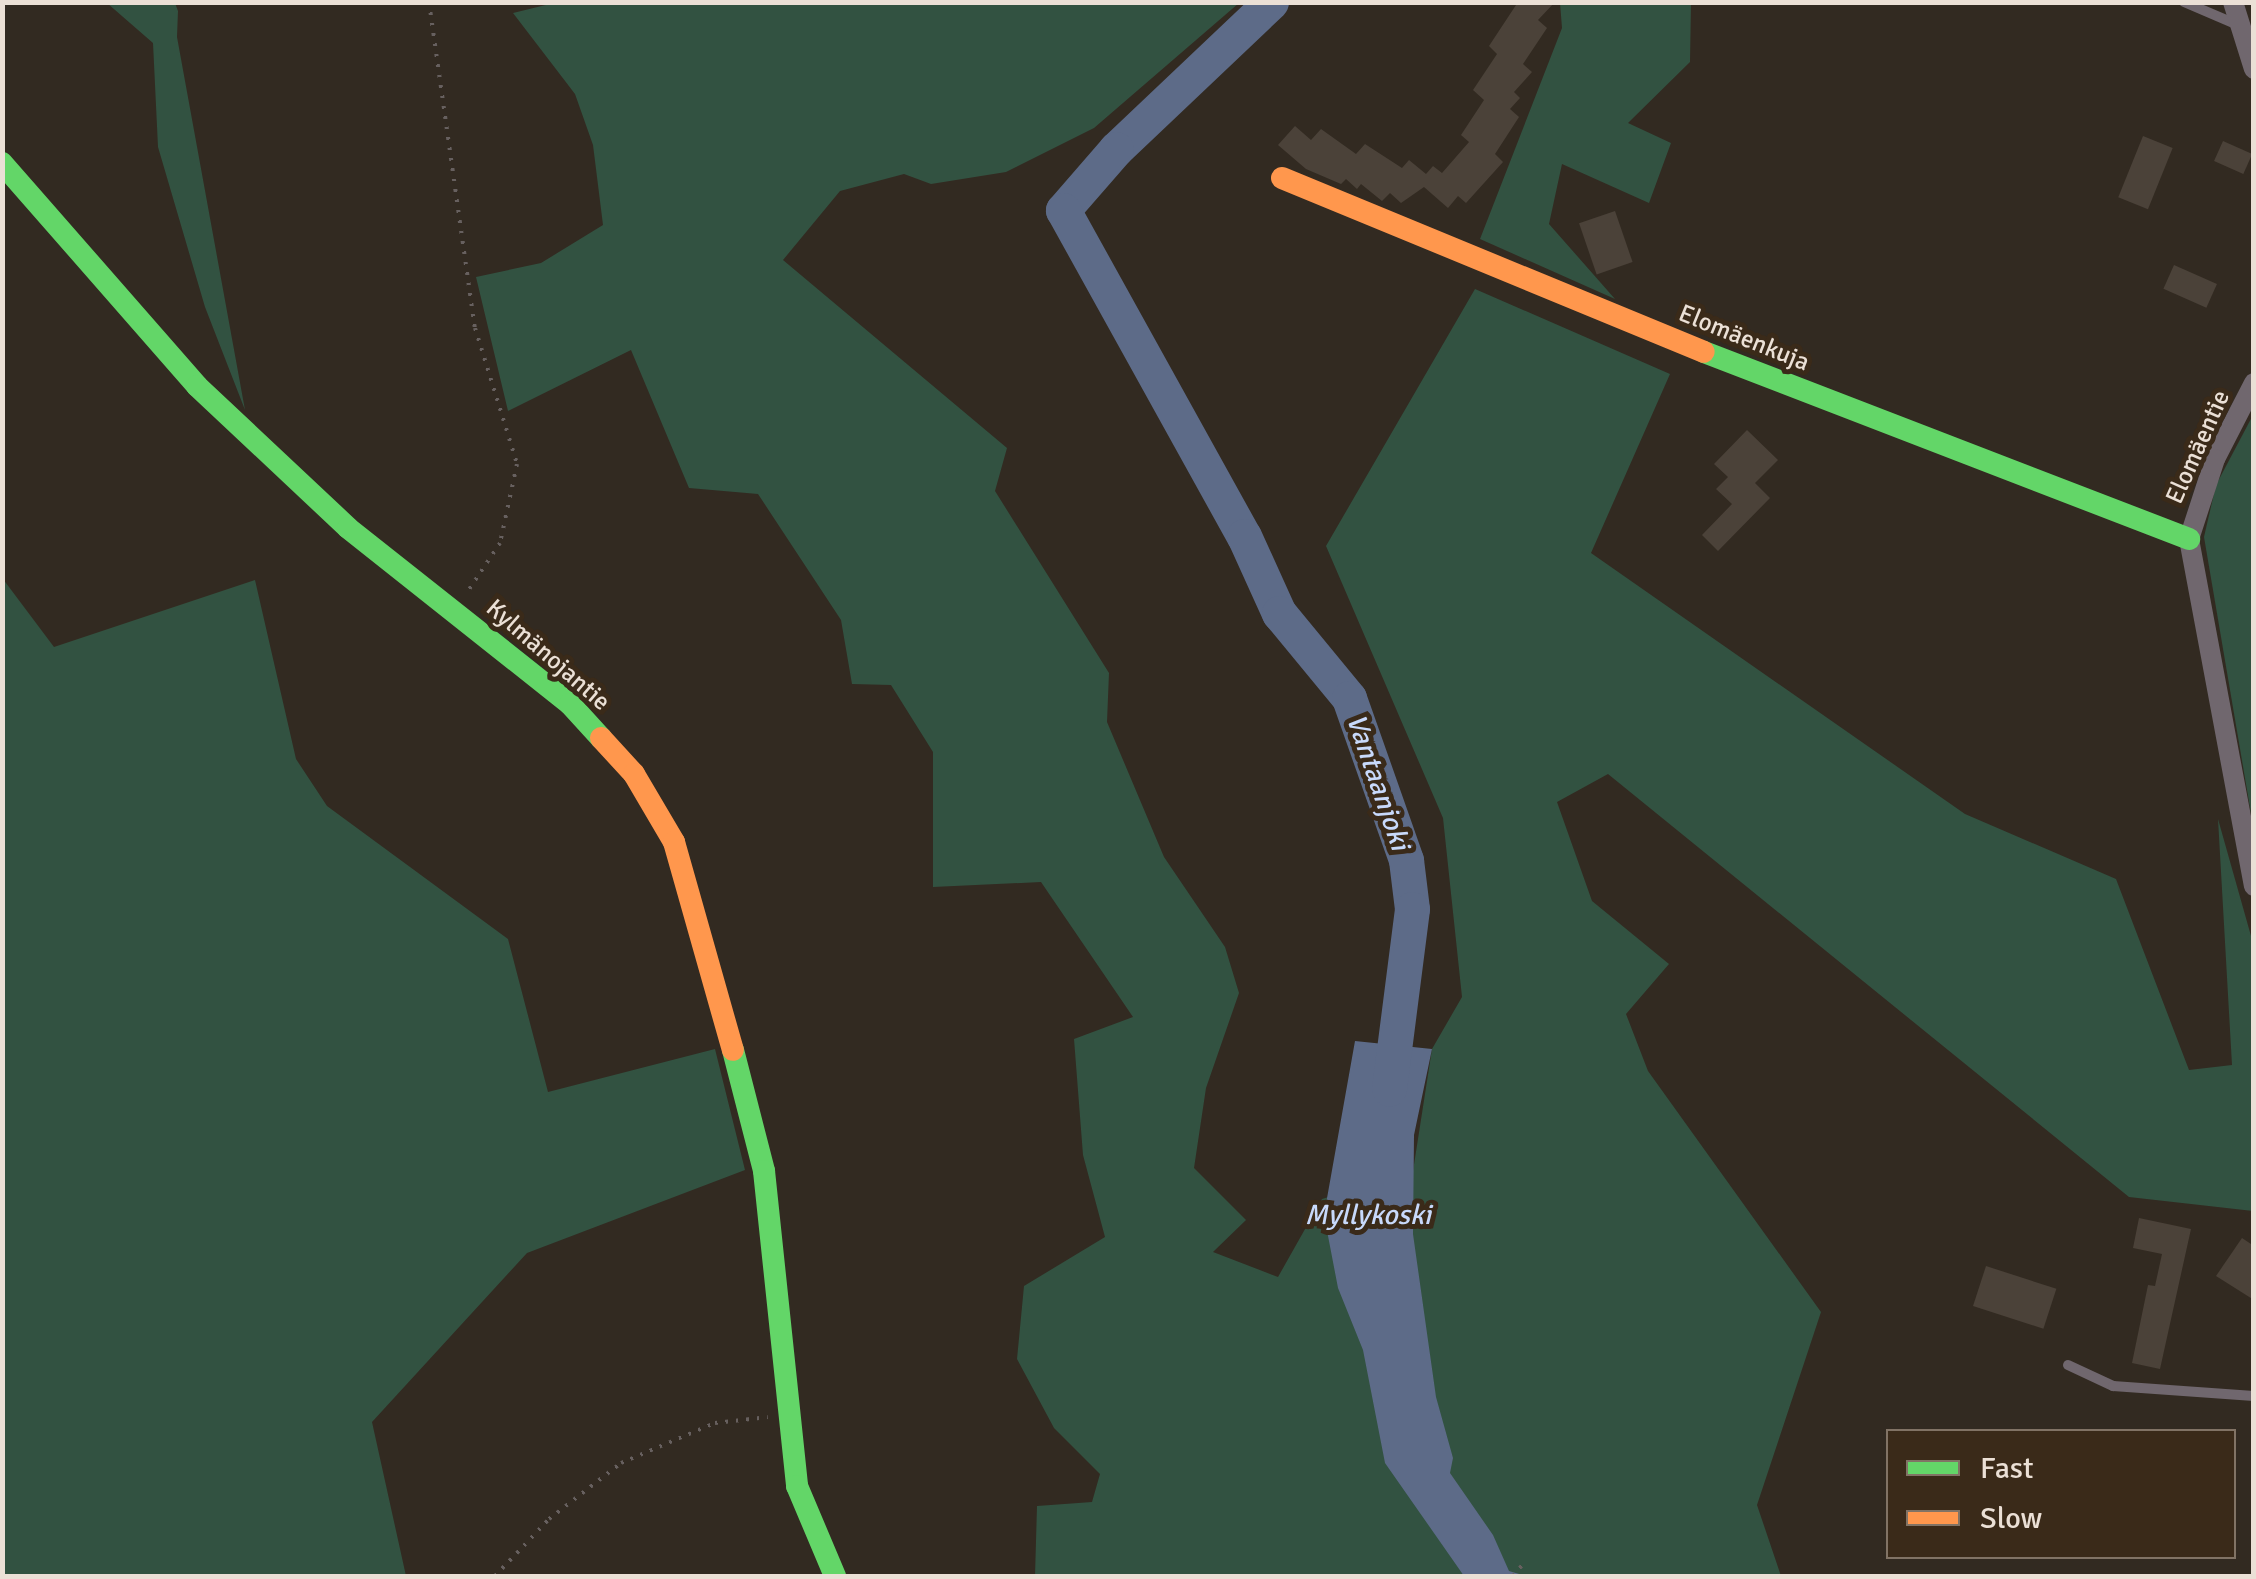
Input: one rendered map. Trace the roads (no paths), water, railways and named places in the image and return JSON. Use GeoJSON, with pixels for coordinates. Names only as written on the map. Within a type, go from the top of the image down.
{"type":"FeatureCollection","features":[{"type":"Feature","properties":{"kind":"street"},"geometry":{"type":"LineString","coordinates":[[2233,2],[2254,69]]}},
{"type":"Feature","properties":{"kind":"street","name":"Kylmänojantie"},"geometry":{"type":"LineString","coordinates":[[2,163],[198,386],[348,528],[570,704],[634,774],[674,842],[698,912],[764,1171],[797,1486],[835,1576]]}},
{"type":"Feature","properties":{"kind":"street","name":"Elomäenkuja"},"geometry":{"type":"LineString","coordinates":[[1282,178],[1655,333],[2189,539]]}},
{"type":"Feature","properties":{"kind":"street","name":"Elomäentie"},"geometry":{"type":"LineString","coordinates":[[2254,383],[2215,459],[2189,539],[2254,886]]}},
{"type":"Feature","properties":{"kind":"lane"},"geometry":{"type":"LineString","coordinates":[[2184,2],[2242,26]]}},
{"type":"Feature","properties":{"kind":"lane"},"geometry":{"type":"LineString","coordinates":[[2068,1365],[2114,1386],[2254,1396]]}},
{"type":"Feature","properties":{"kind":"water","name":"Myllykoski"},"geometry":{"type":"Polygon","coordinates":[[[1355,1041],[1432,1049],[1414,1135],[1413,1234],[1436,1397],[1453,1458],[1450,1473],[1493,1535],[1509,1571],[1526,1576],[1464,1576],[1385,1463],[1363,1350],[1338,1288],[1324,1215],[1355,1041]]]}},
{"type":"Feature","properties":{"kind":"waterway","name":"Vantaanjoki"},"geometry":{"type":"LineString","coordinates":[[1271,2],[1116,149],[1063,210],[1244,536],[1279,613],[1349,698],[1406,860],[1412,909],[1389,1089]]}}]}
